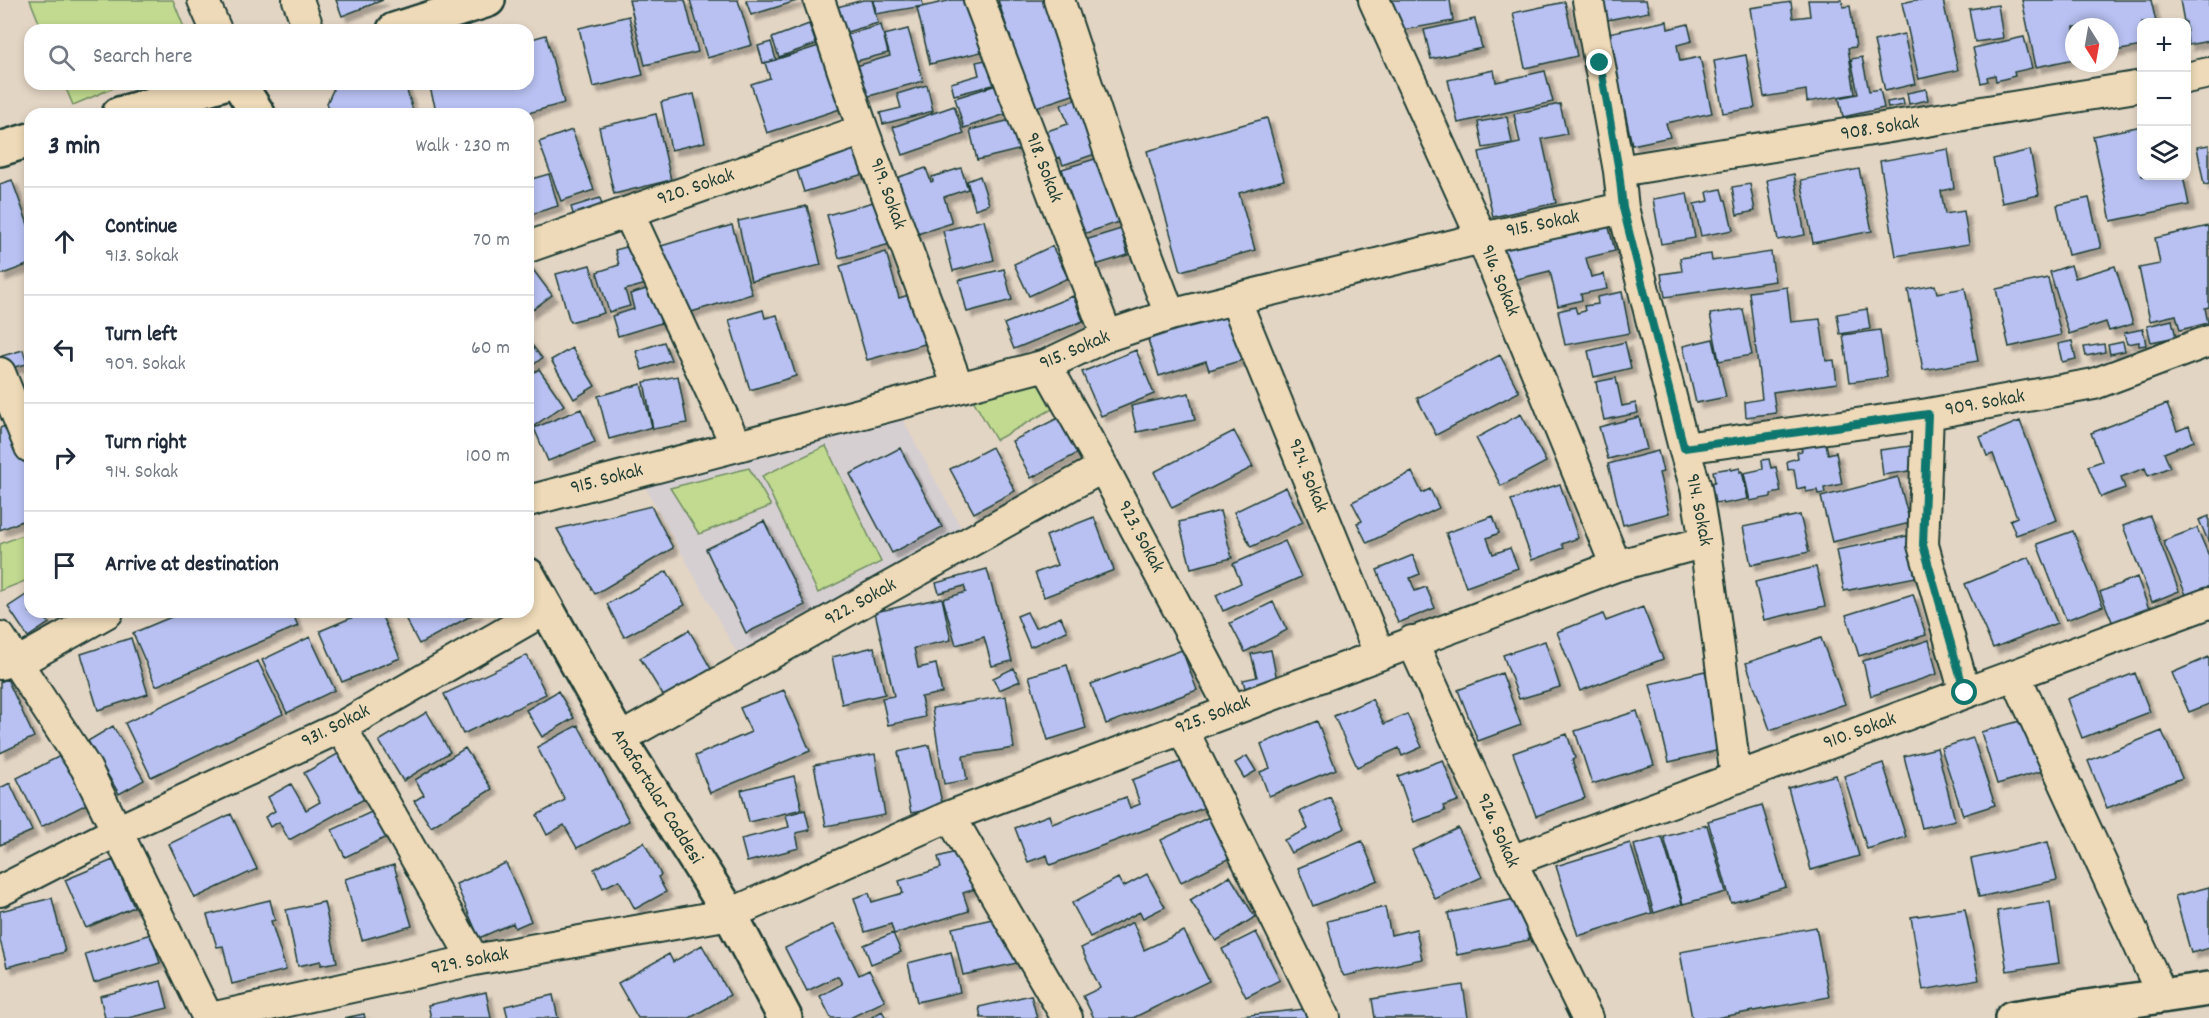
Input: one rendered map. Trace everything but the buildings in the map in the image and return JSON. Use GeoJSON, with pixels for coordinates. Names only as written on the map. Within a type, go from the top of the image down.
{"type":"FeatureCollection","features":[{"type":"Feature","properties":{"kind":"street"},"geometry":{"type":"LineString","coordinates":[[203,0],[213,24]]}},
{"type":"Feature","properties":{"kind":"street"},"geometry":{"type":"LineString","coordinates":[[298,0],[307,24]]}},
{"type":"Feature","properties":{"kind":"street"},"geometry":{"type":"LineString","coordinates":[[413,24],[488,0]]}},
{"type":"Feature","properties":{"kind":"street","name":"919. Sokak"},"geometry":{"type":"LineString","coordinates":[[819,0],[863,130],[958,387]]}},
{"type":"Feature","properties":{"kind":"street","name":"918. Sokak"},"geometry":{"type":"LineString","coordinates":[[979,0],[1107,336]]}},
{"type":"Feature","properties":{"kind":"street"},"geometry":{"type":"LineString","coordinates":[[1059,0],[1114,166],[1170,315]]}},
{"type":"Feature","properties":{"kind":"street","name":"916. Sokak"},"geometry":{"type":"LineString","coordinates":[[1374,0],[1482,238],[1616,566]]}},
{"type":"Feature","properties":{"kind":"street","name":"914. Sokak"},"geometry":{"type":"LineString","coordinates":[[1588,0],[1619,171],[1623,208],[1696,488],[1736,778]]}},
{"type":"Feature","properties":{"kind":"street"},"geometry":{"type":"LineString","coordinates":[[2191,77],[2209,73]]}},
{"type":"Feature","properties":{"kind":"street","name":"908. Sokak"},"geometry":{"type":"LineString","coordinates":[[1619,171],[2137,87]]}},
{"type":"Feature","properties":{"kind":"street"},"geometry":{"type":"LineString","coordinates":[[139,108],[201,90]]}},
{"type":"Feature","properties":{"kind":"street"},"geometry":{"type":"LineString","coordinates":[[243,90],[254,108]]}},
{"type":"Feature","properties":{"kind":"street","name":"920. Sokak"},"geometry":{"type":"LineString","coordinates":[[534,245],[863,130]]}},
{"type":"Feature","properties":{"kind":"street"},"geometry":{"type":"LineString","coordinates":[[0,149],[24,142]]}},
{"type":"Feature","properties":{"kind":"street","name":"915. Sokak"},"geometry":{"type":"LineString","coordinates":[[534,499],[1046,365],[1107,336],[1170,315],[1482,238],[1623,208]]}},
{"type":"Feature","properties":{"kind":"street"},"geometry":{"type":"LineString","coordinates":[[628,212],[736,445]]}},
{"type":"Feature","properties":{"kind":"street","name":"924. Sokak"},"geometry":{"type":"LineString","coordinates":[[1235,299],[1379,653]]}},
{"type":"Feature","properties":{"kind":"street","name":"909. Sokak"},"geometry":{"type":"LineString","coordinates":[[1684,448],[1928,414],[2094,384],[2209,341]]}},
{"type":"Feature","properties":{"kind":"street","name":"923. Sokak"},"geometry":{"type":"LineString","coordinates":[[1046,365],[1103,467],[1231,709]]}},
{"type":"Feature","properties":{"kind":"street"},"geometry":{"type":"LineString","coordinates":[[0,373],[24,432]]}},
{"type":"Feature","properties":{"kind":"street"},"geometry":{"type":"LineString","coordinates":[[1928,414],[1923,545],[1965,693]]}},
{"type":"Feature","properties":{"kind":"street","name":"922. Sokak"},"geometry":{"type":"LineString","coordinates":[[619,739],[1103,467]]}},
{"type":"Feature","properties":{"kind":"street","name":"925. Sokak"},"geometry":{"type":"LineString","coordinates":[[730,914],[950,816],[1379,653],[1616,566],[1705,542]]}},
{"type":"Feature","properties":{"kind":"street","name":"Anafartalar Caddesi"},"geometry":{"type":"LineString","coordinates":[[534,585],[619,739],[730,914],[785,1018]]}},
{"type":"Feature","properties":{"kind":"street","name":"910. Sokak"},"geometry":{"type":"LineString","coordinates":[[1511,861],[2209,603]]}},
{"type":"Feature","properties":{"kind":"street","name":"931. Sokak"},"geometry":{"type":"LineString","coordinates":[[534,616],[548,608]]}},
{"type":"Feature","properties":{"kind":"street"},"geometry":{"type":"LineString","coordinates":[[5,653],[26,658],[95,618]]}},
{"type":"Feature","properties":{"kind":"street","name":"931. Sokak"},"geometry":{"type":"LineString","coordinates":[[0,891],[117,831],[341,727],[531,618]]}},
{"type":"Feature","properties":{"kind":"street","name":"926. Sokak"},"geometry":{"type":"LineString","coordinates":[[1412,641],[1511,861],[1587,1018]]}},
{"type":"Feature","properties":{"kind":"street"},"geometry":{"type":"LineString","coordinates":[[5,653],[86,768],[210,1018]]}},
{"type":"Feature","properties":{"kind":"street"},"geometry":{"type":"LineString","coordinates":[[2015,675],[2163,997]]}},
{"type":"Feature","properties":{"kind":"street"},"geometry":{"type":"LineString","coordinates":[[341,727],[474,960]]}},
{"type":"Feature","properties":{"kind":"street"},"geometry":{"type":"LineString","coordinates":[[1182,728],[1325,1018]]}},
{"type":"Feature","properties":{"kind":"street"},"geometry":{"type":"LineString","coordinates":[[950,816],[1067,1018]]}},
{"type":"Feature","properties":{"kind":"street","name":"929. Sokak"},"geometry":{"type":"LineString","coordinates":[[210,1018],[474,960],[730,914]]}},
{"type":"Feature","properties":{"kind":"street"},"geometry":{"type":"LineString","coordinates":[[2012,1018],[2209,989]]}},
{"type":"Feature","properties":{"kind":"shaded area"},"geometry":{"type":"Polygon","coordinates":[[[903,420],[963,531],[739,657],[644,485],[903,420]]]}},
{"type":"Feature","properties":{"kind":"green space"},"geometry":{"type":"Polygon","coordinates":[[[30,0],[173,0],[183,24],[40,24],[30,0]]]}},
{"type":"Feature","properties":{"kind":"green space"},"geometry":{"type":"Polygon","coordinates":[[[67,90],[109,90],[73,105],[67,90]]]}},
{"type":"Feature","properties":{"kind":"green space"},"geometry":{"type":"Polygon","coordinates":[[[1040,381],[1056,407],[996,440],[972,398],[1040,381]]]}},
{"type":"Feature","properties":{"kind":"green space"},"geometry":{"type":"Polygon","coordinates":[[[826,446],[881,562],[818,593],[762,476],[826,446]]]}},
{"type":"Feature","properties":{"kind":"green space"},"geometry":{"type":"Polygon","coordinates":[[[749,468],[771,506],[699,534],[670,488],[749,468]]]}},
{"type":"Feature","properties":{"kind":"green space"},"geometry":{"type":"Polygon","coordinates":[[[24,534],[24,581],[0,591],[0,544],[24,534]]]}},
{"type":"Feature","properties":{"kind":"route"},"geometry":{"type":"LineString","coordinates":[[1600,63],[1619,171],[1623,208],[1684,448],[1928,414],[1923,545],[1965,693]]}}]}
